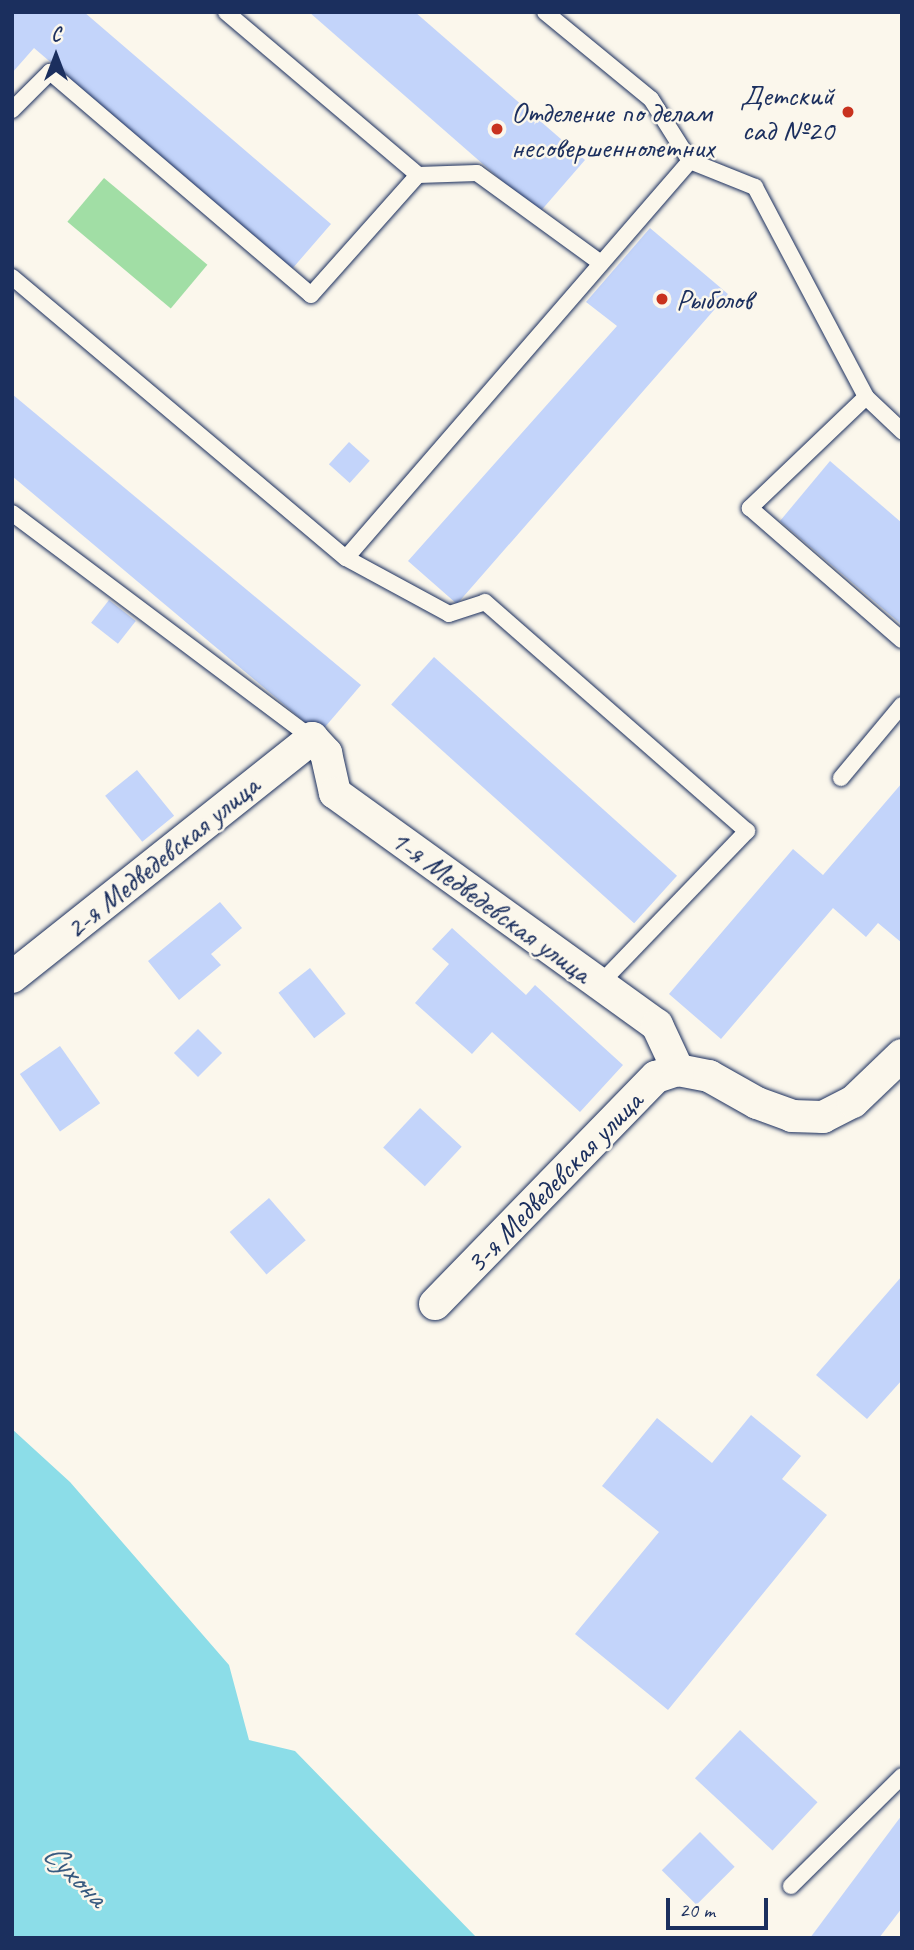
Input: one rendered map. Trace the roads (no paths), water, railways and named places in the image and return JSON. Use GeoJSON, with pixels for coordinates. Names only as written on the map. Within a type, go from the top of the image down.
{"type":"FeatureCollection","features":[{"type":"Feature","properties":{"kind":"street","name":"2-я Медведевская улица"},"geometry":{"type":"LineString","coordinates":[[12,977],[312,738]]}},
{"type":"Feature","properties":{"kind":"street","name":"1-я Медведевская улица"},"geometry":{"type":"LineString","coordinates":[[312,738],[326,753],[335,793],[657,1025],[678,1070]]}},
{"type":"Feature","properties":{"kind":"street"},"geometry":{"type":"LineString","coordinates":[[678,1070],[709,1076],[793,1116],[822,1117],[853,1102],[902,1055]]}},
{"type":"Feature","properties":{"kind":"street","name":"3-я Медведевская улица"},"geometry":{"type":"LineString","coordinates":[[435,1304],[656,1077],[678,1070]]}},
{"type":"Feature","properties":{"kind":"lane"},"geometry":{"type":"LineString","coordinates":[[226,12],[418,175],[477,173],[601,263]]}},
{"type":"Feature","properties":{"kind":"lane"},"geometry":{"type":"LineString","coordinates":[[545,12],[651,99],[690,161],[755,187],[866,397],[902,430]]}},
{"type":"Feature","properties":{"kind":"lane"},"geometry":{"type":"LineString","coordinates":[[12,110],[50,72],[311,295],[418,175]]}},
{"type":"Feature","properties":{"kind":"lane"},"geometry":{"type":"LineString","coordinates":[[346,558],[690,161]]}},
{"type":"Feature","properties":{"kind":"lane"},"geometry":{"type":"LineString","coordinates":[[12,277],[346,558],[449,614],[485,602],[747,831],[600,984]]}},
{"type":"Feature","properties":{"kind":"lane"},"geometry":{"type":"LineString","coordinates":[[866,397],[750,508],[902,640]]}},
{"type":"Feature","properties":{"kind":"lane"},"geometry":{"type":"LineString","coordinates":[[12,513],[312,738]]}},
{"type":"Feature","properties":{"kind":"lane"},"geometry":{"type":"LineString","coordinates":[[841,778],[902,705]]}},
{"type":"Feature","properties":{"kind":"lane"},"geometry":{"type":"LineString","coordinates":[[791,1886],[902,1776]]}},
{"type":"Feature","properties":{"kind":"water","name":"Сухона"},"geometry":{"type":"Polygon","coordinates":[[[12,1429],[70,1482],[229,1665],[249,1740],[295,1751],[477,1938],[12,1938],[12,1429]]]}},
{"type":"Feature","properties":{"kind":"place","name":"Детский сад №20"},"geometry":{"type":"Point","coordinates":[848,112]}},
{"type":"Feature","properties":{"kind":"place","name":"Отделение по делам несовершеннолетних"},"geometry":{"type":"Point","coordinates":[497,129]}},
{"type":"Feature","properties":{"kind":"place","name":"Рыболов"},"geometry":{"type":"Point","coordinates":[662,299]}}]}
